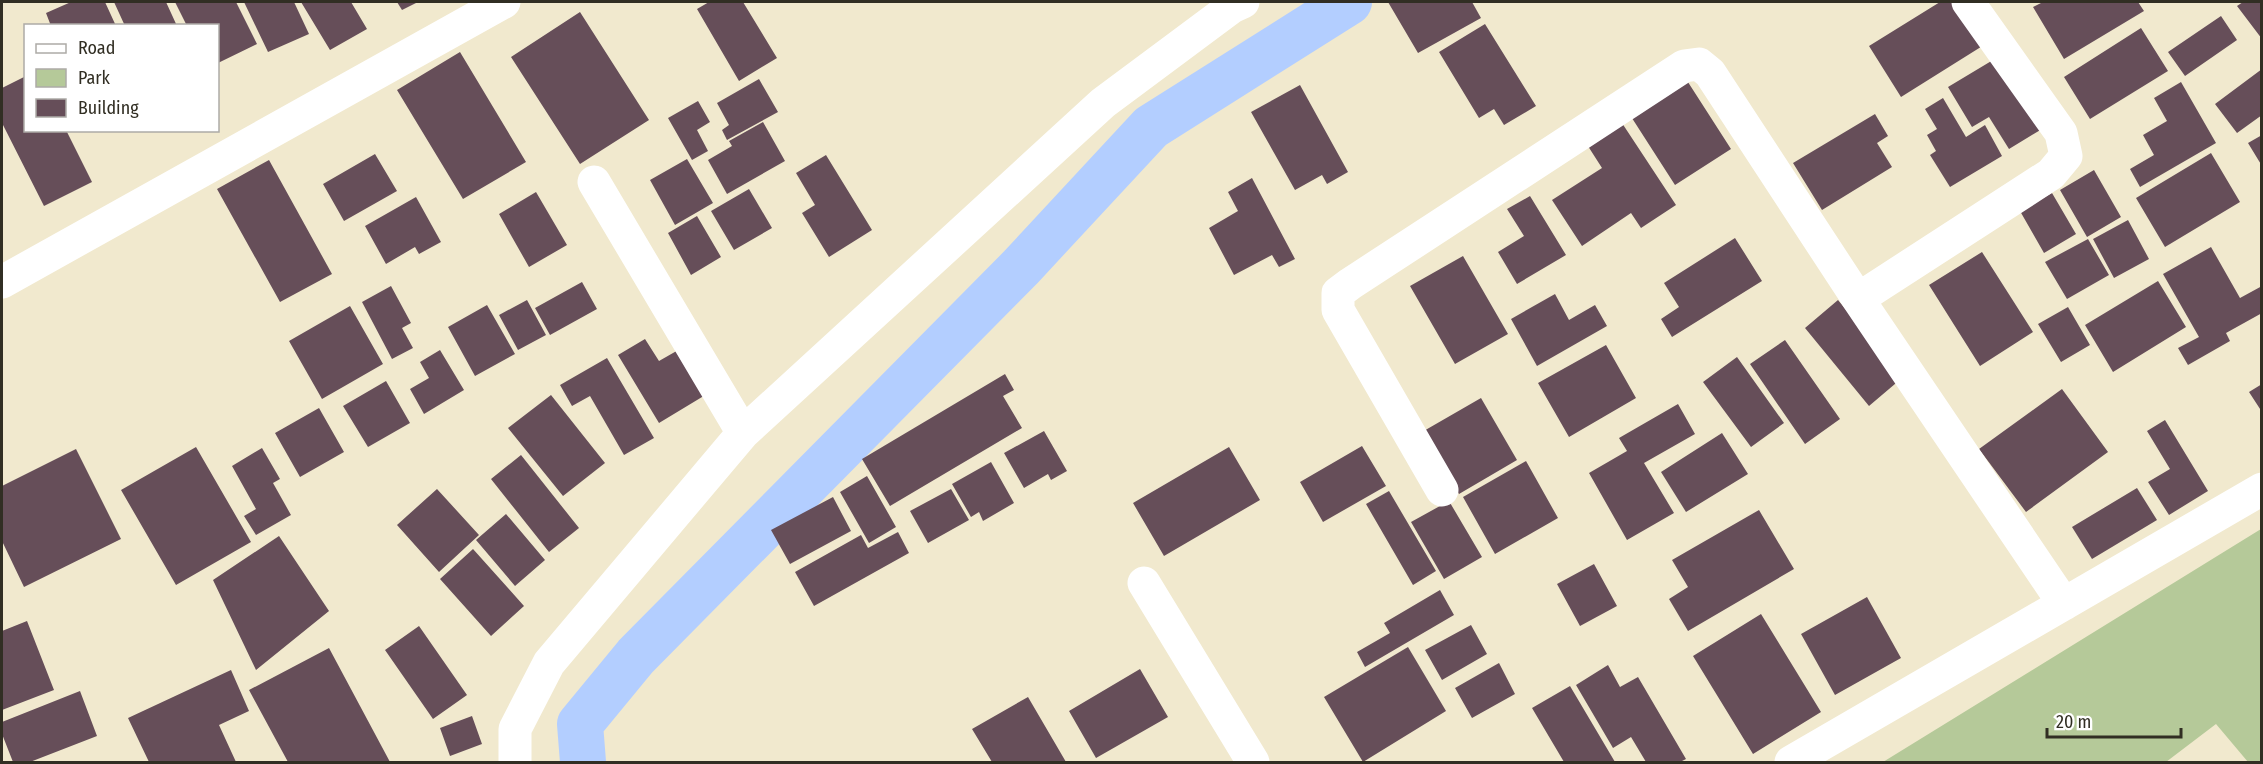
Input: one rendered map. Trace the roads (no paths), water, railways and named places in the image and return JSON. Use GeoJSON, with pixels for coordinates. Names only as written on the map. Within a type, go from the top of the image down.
{"type":"FeatureCollection","features":[{"type":"Feature","properties":{"kind":"street"},"geometry":{"type":"LineString","coordinates":[[516,762],[515,729],[549,663],[743,433],[1103,103],[1232,7],[1243,2]]}},
{"type":"Feature","properties":{"kind":"street"},"geometry":{"type":"LineString","coordinates":[[1858,299],[2051,174],[2066,156],[2061,134],[1968,2]]}},
{"type":"Feature","properties":{"kind":"street"},"geometry":{"type":"LineString","coordinates":[[2,282],[487,5]]}},
{"type":"Feature","properties":{"kind":"street"},"geometry":{"type":"LineString","coordinates":[[1442,490],[1338,310],[1338,294],[1684,66],[1699,64],[1710,74],[1858,299],[2064,604]]}},
{"type":"Feature","properties":{"kind":"street"},"geometry":{"type":"LineString","coordinates":[[594,182],[743,433]]}},
{"type":"Feature","properties":{"kind":"street"},"geometry":{"type":"LineString","coordinates":[[1791,762],[2262,489]]}},
{"type":"Feature","properties":{"kind":"street"},"geometry":{"type":"LineString","coordinates":[[1144,583],[1253,762]]}},
{"type":"Feature","properties":{"kind":"waterway"},"geometry":{"type":"LineString","coordinates":[[583,762],[580,724],[636,656],[1021,267],[1151,127],[1349,2]]}}]}
